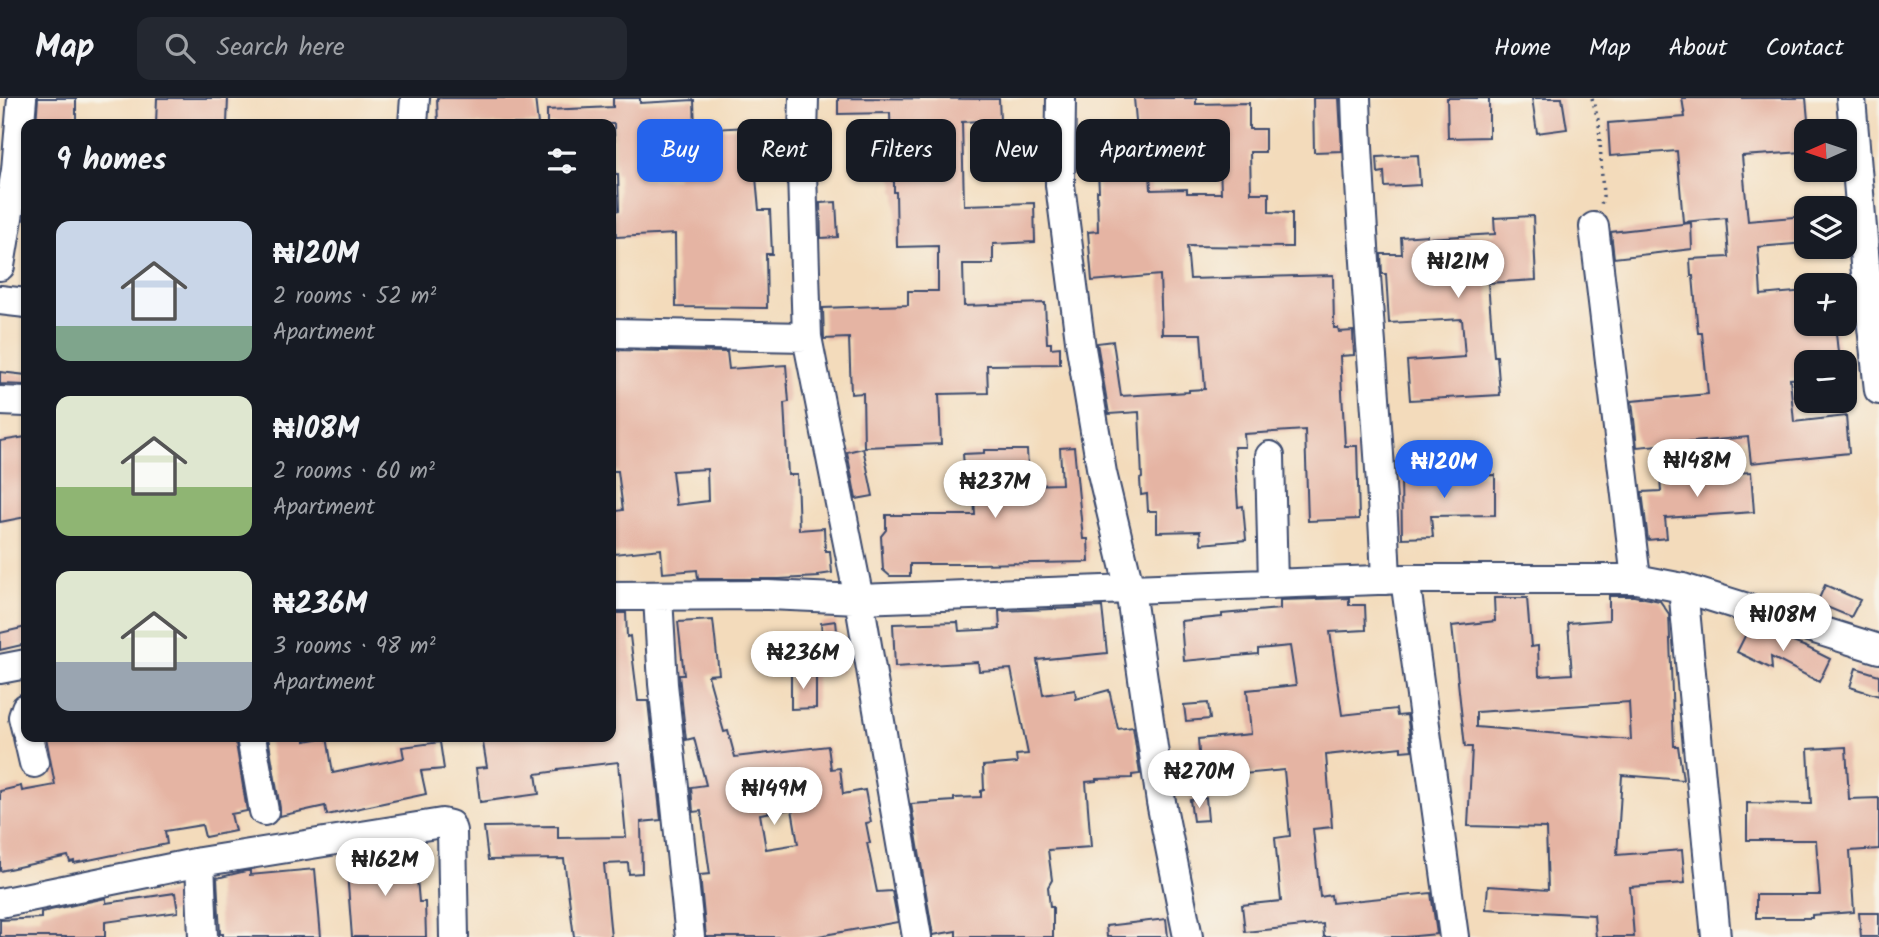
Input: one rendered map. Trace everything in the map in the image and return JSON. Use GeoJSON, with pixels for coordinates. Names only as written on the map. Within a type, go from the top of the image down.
{"type":"FeatureCollection","features":[{"type":"Feature","properties":{"kind":"street"},"geometry":{"type":"LineString","coordinates":[[0,266],[16,170],[22,98]]}},
{"type":"Feature","properties":{"kind":"street"},"geometry":{"type":"LineString","coordinates":[[413,119],[415,98]]}},
{"type":"Feature","properties":{"kind":"street"},"geometry":{"type":"LineString","coordinates":[[804,98],[802,172],[807,337],[859,599],[918,937]]}},
{"type":"Feature","properties":{"kind":"street"},"geometry":{"type":"LineString","coordinates":[[1061,98],[1060,185],[1081,348],[1101,472],[1130,590],[1161,802],[1188,937]]}},
{"type":"Feature","properties":{"kind":"street"},"geometry":{"type":"LineString","coordinates":[[1356,98],[1358,182],[1383,502],[1454,937]]}},
{"type":"Feature","properties":{"kind":"street"},"geometry":{"type":"LineString","coordinates":[[1851,98],[1879,390]]}},
{"type":"Feature","properties":{"kind":"street"},"geometry":{"type":"LineString","coordinates":[[1594,227],[1636,579]]}},
{"type":"Feature","properties":{"kind":"street"},"geometry":{"type":"LineString","coordinates":[[0,300],[21,302]]}},
{"type":"Feature","properties":{"kind":"street"},"geometry":{"type":"LineString","coordinates":[[616,333],[807,337]]}},
{"type":"Feature","properties":{"kind":"street"},"geometry":{"type":"LineString","coordinates":[[0,401],[21,402]]}},
{"type":"Feature","properties":{"kind":"street"},"geometry":{"type":"LineString","coordinates":[[1270,456],[1273,584]]}},
{"type":"Feature","properties":{"kind":"street"},"geometry":{"type":"LineString","coordinates":[[616,596],[768,595],[859,599],[1396,580],[1636,579],[1683,588],[1879,649]]}},
{"type":"Feature","properties":{"kind":"street"},"geometry":{"type":"LineString","coordinates":[[1683,588],[1716,937]]}},
{"type":"Feature","properties":{"kind":"street"},"geometry":{"type":"LineString","coordinates":[[658,597],[663,684],[691,937]]}},
{"type":"Feature","properties":{"kind":"street"},"geometry":{"type":"LineString","coordinates":[[0,669],[21,665]]}},
{"type":"Feature","properties":{"kind":"street"},"geometry":{"type":"LineString","coordinates":[[252,742],[264,811]]}},
{"type":"Feature","properties":{"kind":"street"},"geometry":{"type":"LineString","coordinates":[[0,903],[200,862],[442,823],[450,825],[453,831],[454,937]]}},
{"type":"Feature","properties":{"kind":"street"},"geometry":{"type":"LineString","coordinates":[[200,862],[204,937]]}},
{"type":"Feature","properties":{"kind":"path"},"geometry":{"type":"LineString","coordinates":[[1592,98],[1599,123],[1603,195],[1594,227]]}},
{"type":"Feature","properties":{"kind":"building"},"geometry":{"type":"Polygon","coordinates":[[[38,98],[76,98],[76,119],[36,119],[38,98]]]}},
{"type":"Feature","properties":{"kind":"building"},"geometry":{"type":"Polygon","coordinates":[[[157,98],[228,98],[227,119],[156,119],[157,98]]]}},
{"type":"Feature","properties":{"kind":"building"},"geometry":{"type":"Polygon","coordinates":[[[437,98],[535,98],[537,119],[438,119],[437,98]]]}},
{"type":"Feature","properties":{"kind":"building"},"geometry":{"type":"Polygon","coordinates":[[[613,98],[640,98],[640,103],[694,100],[695,119],[637,119],[637,182],[723,182],[723,128],[737,128],[737,182],[756,182],[759,210],[770,210],[772,254],[766,254],[767,308],[676,307],[675,234],[616,237],[616,211],[619,210],[616,119],[547,119],[547,110],[613,107],[613,98]]]}},
{"type":"Feature","properties":{"kind":"building"},"geometry":{"type":"Polygon","coordinates":[[[838,98],[999,99],[1000,119],[970,119],[970,122],[962,122],[964,205],[1034,203],[1035,242],[993,244],[993,264],[963,264],[964,306],[1045,303],[1047,343],[1051,343],[1051,348],[1060,347],[1060,364],[987,365],[988,393],[939,394],[941,444],[864,447],[863,393],[851,394],[849,338],[824,339],[823,308],[908,305],[908,291],[938,291],[938,246],[897,247],[894,182],[956,182],[956,119],[890,119],[890,113],[838,114],[838,98]]]}},
{"type":"Feature","properties":{"kind":"building"},"geometry":{"type":"Polygon","coordinates":[[[1134,98],[1196,98],[1196,104],[1249,103],[1249,129],[1265,129],[1265,152],[1250,152],[1251,193],[1269,193],[1269,212],[1292,213],[1292,247],[1187,246],[1190,279],[1333,275],[1334,328],[1338,328],[1339,332],[1353,331],[1354,355],[1340,356],[1345,446],[1357,446],[1359,519],[1308,521],[1305,430],[1244,434],[1245,447],[1234,447],[1238,507],[1243,506],[1246,540],[1201,544],[1200,531],[1157,532],[1157,511],[1148,511],[1147,494],[1141,495],[1139,412],[1109,414],[1097,343],[1113,341],[1121,396],[1189,392],[1205,389],[1201,334],[1162,334],[1160,275],[1092,281],[1088,232],[1098,231],[1099,182],[1151,182],[1151,190],[1187,189],[1187,193],[1221,193],[1221,182],[1230,182],[1230,119],[1136,119],[1134,98]]]}},
{"type":"Feature","properties":{"kind":"building"},"geometry":{"type":"Polygon","coordinates":[[[1313,98],[1339,98],[1342,151],[1314,152],[1313,98]]]}},
{"type":"Feature","properties":{"kind":"building"},"geometry":{"type":"Polygon","coordinates":[[[1447,98],[1489,98],[1489,137],[1448,138],[1447,98]]]}},
{"type":"Feature","properties":{"kind":"building"},"geometry":{"type":"Polygon","coordinates":[[[1532,98],[1562,98],[1567,129],[1537,133],[1532,98]]]}},
{"type":"Feature","properties":{"kind":"building"},"geometry":{"type":"Polygon","coordinates":[[[1682,98],[1806,98],[1808,119],[1794,119],[1794,153],[1742,156],[1748,221],[1794,217],[1794,244],[1758,247],[1761,295],[1794,292],[1794,336],[1836,336],[1838,350],[1794,350],[1794,379],[1790,379],[1794,422],[1846,416],[1849,453],[1751,463],[1748,437],[1637,447],[1632,401],[1708,394],[1702,333],[1698,333],[1690,259],[1729,257],[1726,218],[1683,222],[1677,151],[1610,156],[1608,123],[1685,117],[1682,98]]]}},
{"type":"Feature","properties":{"kind":"building"},"geometry":{"type":"Polygon","coordinates":[[[1418,155],[1420,185],[1385,187],[1384,172],[1378,173],[1377,157],[1418,155]]]}},
{"type":"Feature","properties":{"kind":"building"},"geometry":{"type":"Polygon","coordinates":[[[836,202],[838,237],[821,238],[820,203],[836,202]]]}},
{"type":"Feature","properties":{"kind":"building"},"geometry":{"type":"Polygon","coordinates":[[[1533,216],[1536,280],[1488,283],[1500,395],[1410,400],[1407,361],[1465,357],[1462,319],[1389,323],[1386,274],[1382,274],[1381,254],[1402,254],[1401,237],[1495,234],[1494,218],[1533,216]]]}},
{"type":"Feature","properties":{"kind":"building"},"geometry":{"type":"Polygon","coordinates":[[[1691,223],[1692,249],[1614,258],[1611,232],[1691,223]]]}},
{"type":"Feature","properties":{"kind":"building"},"geometry":{"type":"Polygon","coordinates":[[[616,350],[727,352],[729,369],[786,365],[789,402],[784,403],[788,475],[797,475],[799,530],[824,528],[825,551],[830,551],[832,573],[818,575],[819,577],[779,579],[698,579],[697,570],[663,573],[661,549],[616,554],[616,511],[623,510],[618,471],[616,350]],[[707,469],[672,471],[676,505],[708,501],[707,469]]]}},
{"type":"Feature","properties":{"kind":"building"},"geometry":{"type":"Polygon","coordinates":[[[0,372],[21,374],[21,385],[0,384],[0,372]]]}},
{"type":"Feature","properties":{"kind":"building"},"geometry":{"type":"Polygon","coordinates":[[[21,438],[21,518],[0,522],[0,441],[21,438]]]}},
{"type":"Feature","properties":{"kind":"building"},"geometry":{"type":"Polygon","coordinates":[[[1074,447],[1083,539],[1088,539],[1089,562],[910,564],[910,576],[890,576],[883,570],[881,536],[886,530],[886,515],[975,515],[973,477],[965,478],[963,454],[984,453],[984,450],[1027,450],[1029,485],[1062,484],[1060,448],[1074,447]]]}},
{"type":"Feature","properties":{"kind":"building"},"geometry":{"type":"Polygon","coordinates":[[[863,448],[873,496],[856,499],[847,452],[863,448]]]}},
{"type":"Feature","properties":{"kind":"building"},"geometry":{"type":"Polygon","coordinates":[[[1751,472],[1754,512],[1665,518],[1667,538],[1648,540],[1642,492],[1661,491],[1660,478],[1751,472]]]}},
{"type":"Feature","properties":{"kind":"building"},"geometry":{"type":"Polygon","coordinates":[[[1495,475],[1495,515],[1431,516],[1433,537],[1402,538],[1401,476],[1495,475]]]}},
{"type":"Feature","properties":{"kind":"building"},"geometry":{"type":"Polygon","coordinates":[[[1825,585],[1860,600],[1851,617],[1817,603],[1825,585]]]}},
{"type":"Feature","properties":{"kind":"building"},"geometry":{"type":"Polygon","coordinates":[[[1609,596],[1634,596],[1660,601],[1669,614],[1674,746],[1678,746],[1683,780],[1622,775],[1617,855],[1682,850],[1685,883],[1630,887],[1634,937],[1596,937],[1594,915],[1486,909],[1488,886],[1548,890],[1546,828],[1468,826],[1472,747],[1465,747],[1452,626],[1495,621],[1494,598],[1527,598],[1531,647],[1538,646],[1539,676],[1572,674],[1568,623],[1609,620],[1609,596]],[[1629,702],[1476,712],[1476,727],[1631,740],[1629,702]]]}},
{"type":"Feature","properties":{"kind":"building"},"geometry":{"type":"Polygon","coordinates":[[[1349,598],[1349,605],[1365,605],[1366,630],[1330,632],[1342,715],[1396,709],[1397,716],[1407,715],[1412,750],[1401,751],[1401,747],[1326,755],[1332,827],[1313,829],[1320,897],[1331,895],[1332,903],[1431,893],[1437,934],[1405,937],[1324,937],[1323,924],[1245,932],[1242,905],[1281,901],[1275,838],[1290,836],[1284,770],[1201,778],[1198,739],[1251,734],[1247,690],[1296,685],[1290,646],[1258,649],[1258,654],[1184,661],[1181,621],[1280,609],[1280,600],[1349,598]]]}},
{"type":"Feature","properties":{"kind":"building"},"geometry":{"type":"Polygon","coordinates":[[[1102,607],[1107,653],[1037,660],[1043,695],[1075,690],[1076,699],[1109,690],[1118,729],[1133,727],[1140,774],[1132,775],[1132,778],[1096,779],[1086,782],[1091,847],[1048,850],[1052,880],[1048,887],[1050,907],[1053,907],[1053,937],[956,937],[956,931],[933,935],[911,804],[981,797],[981,791],[984,790],[983,766],[1017,763],[1016,755],[1028,754],[1011,669],[979,671],[978,662],[895,667],[893,624],[958,622],[959,631],[1000,629],[999,611],[1102,607]]]}},
{"type":"Feature","properties":{"kind":"building"},"geometry":{"type":"Polygon","coordinates":[[[616,613],[626,613],[627,637],[630,636],[638,701],[648,701],[661,820],[641,822],[642,873],[629,874],[628,863],[604,864],[611,937],[574,937],[564,859],[488,860],[484,827],[558,826],[558,838],[626,837],[618,762],[536,774],[539,794],[480,802],[476,768],[487,767],[483,742],[616,742],[616,613]]]}},
{"type":"Feature","properties":{"kind":"building"},"geometry":{"type":"Polygon","coordinates":[[[713,620],[719,674],[708,675],[724,732],[728,731],[735,757],[828,746],[831,769],[840,768],[843,794],[865,790],[871,822],[866,823],[870,843],[867,843],[877,892],[892,891],[898,922],[813,937],[706,937],[700,875],[710,874],[701,811],[693,812],[691,787],[706,785],[694,738],[686,740],[679,675],[684,675],[678,622],[713,620]],[[792,809],[760,814],[766,849],[798,844],[792,809]]]}},
{"type":"Feature","properties":{"kind":"building"},"geometry":{"type":"Polygon","coordinates":[[[836,621],[841,672],[826,673],[821,623],[836,621]]]}},
{"type":"Feature","properties":{"kind":"building"},"geometry":{"type":"Polygon","coordinates":[[[1750,626],[1830,659],[1819,682],[1771,657],[1772,669],[1737,652],[1750,626]]]}},
{"type":"Feature","properties":{"kind":"building"},"geometry":{"type":"Polygon","coordinates":[[[21,628],[21,645],[0,650],[0,633],[21,628]]]}},
{"type":"Feature","properties":{"kind":"building"},"geometry":{"type":"Polygon","coordinates":[[[1856,668],[1879,675],[1879,696],[1850,687],[1856,668]]]}},
{"type":"Feature","properties":{"kind":"building"},"geometry":{"type":"Polygon","coordinates":[[[791,673],[816,674],[816,708],[791,709],[791,673]]]}},
{"type":"Feature","properties":{"kind":"building"},"geometry":{"type":"Polygon","coordinates":[[[1208,703],[1210,719],[1186,721],[1184,705],[1208,703]]]}},
{"type":"Feature","properties":{"kind":"building"},"geometry":{"type":"Polygon","coordinates":[[[47,742],[236,742],[247,811],[231,814],[235,831],[205,837],[202,825],[165,831],[167,844],[74,863],[70,862],[68,856],[0,871],[0,791],[21,786],[22,791],[55,785],[47,742]]]}},
{"type":"Feature","properties":{"kind":"building"},"geometry":{"type":"Polygon","coordinates":[[[269,742],[328,742],[333,773],[404,758],[402,747],[440,742],[444,769],[421,771],[426,794],[327,815],[325,806],[280,816],[269,742]]]}},
{"type":"Feature","properties":{"kind":"building"},"geometry":{"type":"Polygon","coordinates":[[[1846,747],[1849,799],[1879,798],[1879,849],[1850,851],[1854,912],[1812,915],[1812,918],[1756,918],[1756,895],[1820,895],[1816,840],[1747,840],[1747,803],[1811,804],[1808,749],[1846,747]]]}},
{"type":"Feature","properties":{"kind":"building"},"geometry":{"type":"Polygon","coordinates":[[[1206,798],[1208,820],[1193,821],[1190,800],[1206,798]]]}},
{"type":"Feature","properties":{"kind":"building"},"geometry":{"type":"Polygon","coordinates":[[[415,855],[419,902],[425,902],[426,937],[352,937],[346,859],[415,855]]]}},
{"type":"Feature","properties":{"kind":"building"},"geometry":{"type":"Polygon","coordinates":[[[315,869],[321,937],[223,937],[223,934],[220,934],[217,878],[246,871],[250,871],[250,875],[315,869]]]}},
{"type":"Feature","properties":{"kind":"building"},"geometry":{"type":"Polygon","coordinates":[[[175,893],[178,912],[105,922],[105,937],[0,937],[0,920],[41,918],[41,912],[106,898],[106,903],[175,893]]]}},
{"type":"Feature","properties":{"kind":"building"},"geometry":{"type":"Polygon","coordinates":[[[1859,913],[1879,913],[1879,937],[1861,937],[1859,913]]]}},
{"type":"Feature","properties":{"kind":"building"},"geometry":{"type":"Polygon","coordinates":[[[1166,919],[1168,937],[1107,937],[1106,926],[1166,919]]]}}]}
